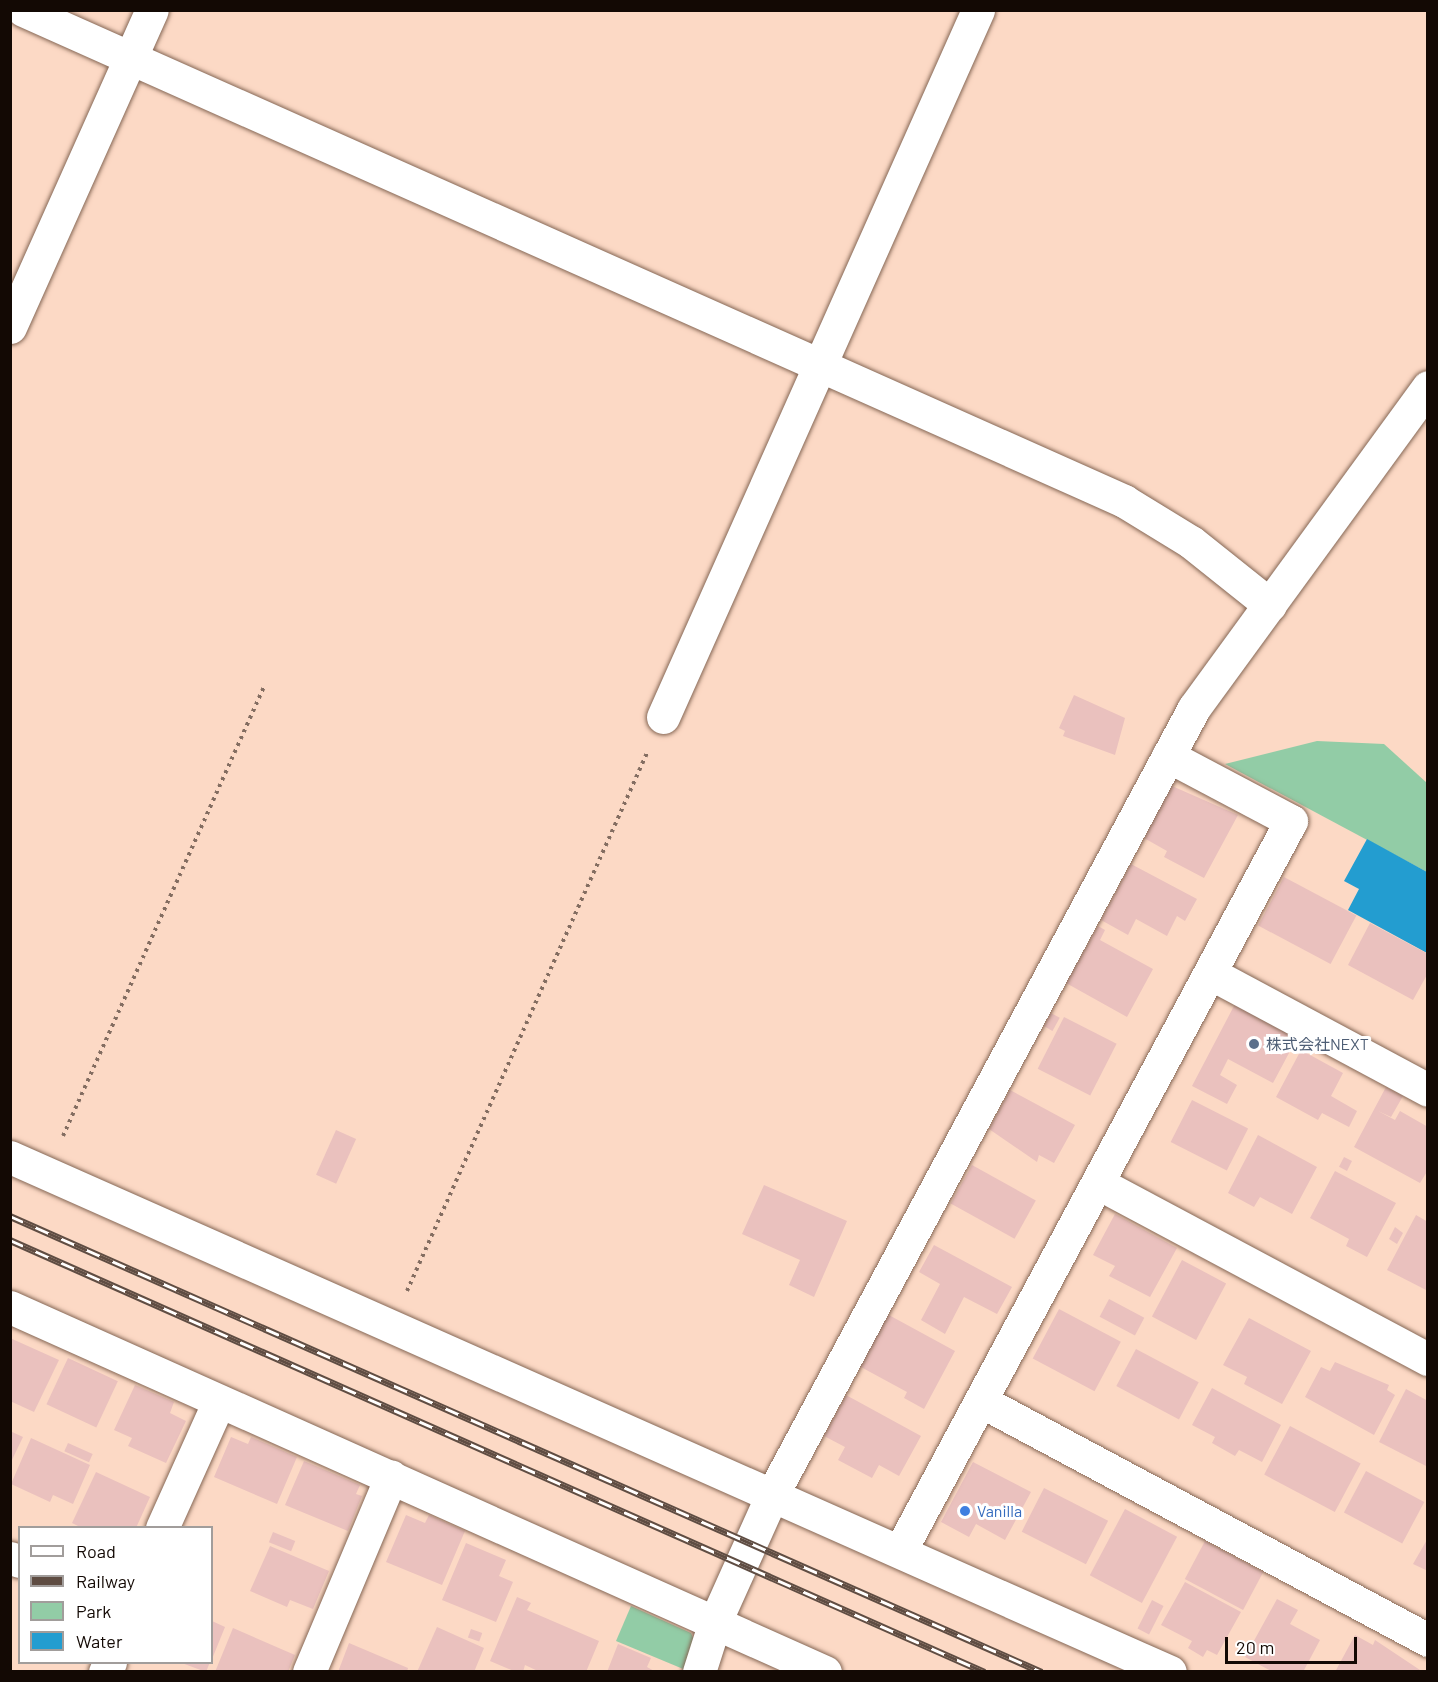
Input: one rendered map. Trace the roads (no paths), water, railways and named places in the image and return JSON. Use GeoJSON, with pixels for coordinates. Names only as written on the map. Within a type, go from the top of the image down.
{"type":"FeatureCollection","features":[{"type":"Feature","properties":{"kind":"street"},"geometry":{"type":"LineString","coordinates":[[23,10],[1124,501],[1191,542],[1270,605]]}},
{"type":"Feature","properties":{"kind":"street"},"geometry":{"type":"LineString","coordinates":[[10,327],[152,10]]}},
{"type":"Feature","properties":{"kind":"street"},"geometry":{"type":"LineString","coordinates":[[663,717],[978,10]]}},
{"type":"Feature","properties":{"kind":"street"},"geometry":{"type":"LineString","coordinates":[[699,1671],[715,1622],[772,1495],[1206,688],[1270,605],[1428,387]]}},
{"type":"Feature","properties":{"kind":"street"},"geometry":{"type":"LineString","coordinates":[[900,1551],[1291,821],[1168,756]]}},
{"type":"Feature","properties":{"kind":"street"},"geometry":{"type":"LineString","coordinates":[[1210,973],[1428,1090]]}},
{"type":"Feature","properties":{"kind":"street"},"geometry":{"type":"LineString","coordinates":[[10,1156],[1170,1671]]}},
{"type":"Feature","properties":{"kind":"street"},"geometry":{"type":"LineString","coordinates":[[1098,1183],[1428,1359]]}},
{"type":"Feature","properties":{"kind":"street"},"geometry":{"type":"LineString","coordinates":[[10,1307],[825,1671]]}},
{"type":"Feature","properties":{"kind":"street"},"geometry":{"type":"LineString","coordinates":[[162,1526],[219,1401]]}},
{"type":"Feature","properties":{"kind":"street"},"geometry":{"type":"LineString","coordinates":[[981,1401],[1428,1640]]}},
{"type":"Feature","properties":{"kind":"street"},"geometry":{"type":"LineString","coordinates":[[309,1671],[391,1478]]}},
{"type":"Feature","properties":{"kind":"water"},"geometry":{"type":"Polygon","coordinates":[[[1367,839],[1427,872],[1427,953],[1348,910],[1359,889],[1344,881],[1367,839]]]}},
{"type":"Feature","properties":{"kind":"railway"},"geometry":{"type":"LineString","coordinates":[[10,1216],[1042,1672]]}},
{"type":"Feature","properties":{"kind":"railway"},"geometry":{"type":"LineString","coordinates":[[10,1240],[985,1672]]}},
{"type":"Feature","properties":{"kind":"place","name":"株式会社NEXT"},"geometry":{"type":"Point","coordinates":[1254,1044]}},
{"type":"Feature","properties":{"kind":"place","name":"Vanilla"},"geometry":{"type":"Point","coordinates":[965,1511]}}]}
